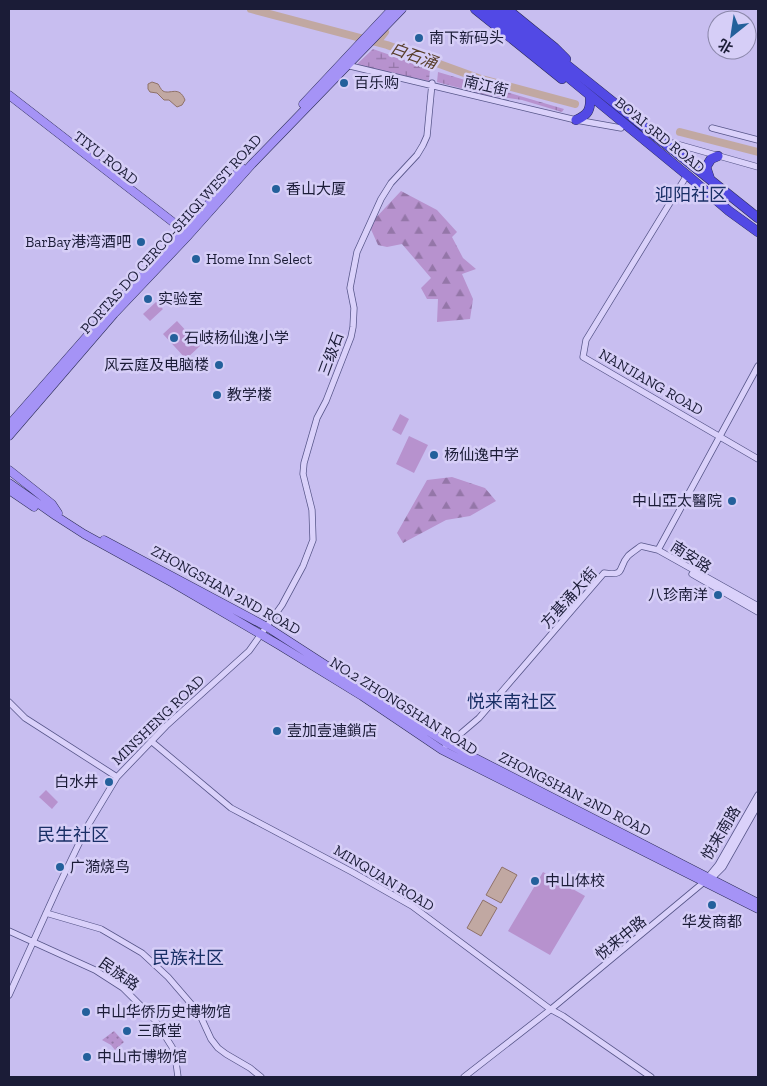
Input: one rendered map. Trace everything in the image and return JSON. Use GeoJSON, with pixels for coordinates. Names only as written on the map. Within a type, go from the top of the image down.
{"type":"FeatureCollection","features":[{"type":"Feature","properties":{"kind":"highway"},"geometry":{"type":"LineString","coordinates":[[475,9],[550,70],[591,100],[621,128],[639,136]]}},
{"type":"Feature","properties":{"kind":"highway"},"geometry":{"type":"LineString","coordinates":[[485,9],[548,56]]}},
{"type":"Feature","properties":{"kind":"highway"},"geometry":{"type":"LineString","coordinates":[[497,9],[548,56]]}},
{"type":"Feature","properties":{"kind":"highway"},"geometry":{"type":"LineString","coordinates":[[507,9],[555,48],[582,78]]}},
{"type":"Feature","properties":{"kind":"highway","name":"BO'AI 3RD ROAD"},"geometry":{"type":"LineString","coordinates":[[548,56],[591,100],[639,136],[729,211],[758,232]]}},
{"type":"Feature","properties":{"kind":"highway","name":"BO'AI 3RD ROAD"},"geometry":{"type":"LineString","coordinates":[[548,56],[582,78],[758,218]]}},
{"type":"Feature","properties":{"kind":"highway"},"geometry":{"type":"LineString","coordinates":[[576,120],[583,117],[588,111],[591,100]]}},
{"type":"Feature","properties":{"kind":"highway"},"geometry":{"type":"LineString","coordinates":[[710,179],[706,167],[711,159],[718,156]]}},
{"type":"Feature","properties":{"kind":"main road"},"geometry":{"type":"LineString","coordinates":[[377,30],[392,9]]}},
{"type":"Feature","properties":{"kind":"main road"},"geometry":{"type":"LineString","coordinates":[[355,53],[377,30],[402,9]]}},
{"type":"Feature","properties":{"kind":"main road","name":"PORTAS DO CERCO-SHIQI WEST ROAD"},"geometry":{"type":"LineString","coordinates":[[9,424],[185,234],[346,65],[355,53]]}},
{"type":"Feature","properties":{"kind":"main road","name":"PORTAS DO CERCO-SHIQI WEST ROAD"},"geometry":{"type":"LineString","coordinates":[[9,436],[185,234],[339,64],[355,53]]}},
{"type":"Feature","properties":{"kind":"main road"},"geometry":{"type":"LineString","coordinates":[[9,95],[185,234]]}},
{"type":"Feature","properties":{"kind":"main road","name":"TIYU ROAD"},"geometry":{"type":"LineString","coordinates":[[9,101],[185,234]]}},
{"type":"Feature","properties":{"kind":"main road"},"geometry":{"type":"LineString","coordinates":[[9,472],[52,504],[58,513],[97,538]]}},
{"type":"Feature","properties":{"kind":"main road"},"geometry":{"type":"LineString","coordinates":[[9,483],[84,534]]}},
{"type":"Feature","properties":{"kind":"main road"},"geometry":{"type":"LineString","coordinates":[[9,490],[69,530],[97,538]]}},
{"type":"Feature","properties":{"kind":"main road","name":"ZHONGSHAN 2ND ROAD"},"geometry":{"type":"LineString","coordinates":[[97,538],[267,627],[445,747]]}},
{"type":"Feature","properties":{"kind":"main road","name":"NO.2 ZHONGSHAN ROAD"},"geometry":{"type":"LineString","coordinates":[[97,538],[279,645],[445,747],[708,880],[758,909]]}},
{"type":"Feature","properties":{"kind":"main road"},"geometry":{"type":"LineString","coordinates":[[708,880],[758,903]]}},
{"type":"Feature","properties":{"kind":"street","name":"南江街"},"geometry":{"type":"LineString","coordinates":[[346,65],[432,84],[576,120],[621,128]]}},
{"type":"Feature","properties":{"kind":"street","name":"三级石"},"geometry":{"type":"LineString","coordinates":[[261,635],[282,605],[313,540],[312,510],[303,474],[304,463],[317,418],[326,402],[352,337],[354,308],[350,288],[357,252],[380,198],[391,183],[418,155],[423,145],[427,136],[432,84]]}},
{"type":"Feature","properties":{"kind":"street"},"geometry":{"type":"LineString","coordinates":[[712,128],[758,140]]}},
{"type":"Feature","properties":{"kind":"street"},"geometry":{"type":"LineString","coordinates":[[673,143],[758,167]]}},
{"type":"Feature","properties":{"kind":"street","name":"NANJIANG ROAD"},"geometry":{"type":"LineString","coordinates":[[687,175],[586,340],[583,357],[758,459]]}},
{"type":"Feature","properties":{"kind":"street"},"geometry":{"type":"LineString","coordinates":[[658,550],[758,366]]}},
{"type":"Feature","properties":{"kind":"street","name":"方基涌大街"},"geometry":{"type":"LineString","coordinates":[[445,747],[479,718],[604,573],[614,574],[620,571],[628,556],[641,546],[658,550]]}},
{"type":"Feature","properties":{"kind":"street","name":"南安路"},"geometry":{"type":"LineString","coordinates":[[658,550],[758,606]]}},
{"type":"Feature","properties":{"kind":"street","name":"南安路"},"geometry":{"type":"LineString","coordinates":[[658,550],[664,557],[758,612]]}},
{"type":"Feature","properties":{"kind":"street","name":"MINSHENG ROAD"},"geometry":{"type":"LineString","coordinates":[[9,995],[87,827],[117,777],[150,741],[250,651],[261,635]]}},
{"type":"Feature","properties":{"kind":"street"},"geometry":{"type":"LineString","coordinates":[[9,702],[24,718],[117,777]]}},
{"type":"Feature","properties":{"kind":"street","name":"MINQUAN ROAD"},"geometry":{"type":"LineString","coordinates":[[150,741],[232,808],[412,906],[550,1010],[563,1016],[651,1077]]}},
{"type":"Feature","properties":{"kind":"street","name":"悦来南路"},"geometry":{"type":"LineString","coordinates":[[708,880],[758,794]]}},
{"type":"Feature","properties":{"kind":"street","name":"悦来南路"},"geometry":{"type":"LineString","coordinates":[[708,880],[723,867],[758,804]]}},
{"type":"Feature","properties":{"kind":"street","name":"悦来中路"},"geometry":{"type":"LineString","coordinates":[[464,1077],[550,1010],[708,880]]}},
{"type":"Feature","properties":{"kind":"street"},"geometry":{"type":"LineString","coordinates":[[46,913],[101,929],[142,954],[168,977],[200,1013],[211,1039],[218,1048],[262,1077]]}},
{"type":"Feature","properties":{"kind":"street","name":"民族路"},"geometry":{"type":"LineString","coordinates":[[9,931],[95,970],[123,988],[155,1020],[172,1047],[178,1077]]}},
{"type":"Feature","properties":{"kind":"green space"},"geometry":{"type":"Polygon","coordinates":[[[373,49],[430,69],[429,81],[356,65],[373,49]]]}},
{"type":"Feature","properties":{"kind":"green space"},"geometry":{"type":"Polygon","coordinates":[[[438,72],[564,109],[562,112],[522,100],[486,95],[437,82],[438,72]]]}},
{"type":"Feature","properties":{"kind":"green space"},"geometry":{"type":"Polygon","coordinates":[[[401,191],[437,210],[457,232],[452,237],[463,258],[476,269],[462,274],[473,299],[470,319],[437,322],[438,299],[427,299],[421,288],[431,278],[402,244],[387,247],[378,245],[369,225],[401,191]]]}},
{"type":"Feature","properties":{"kind":"green space"},"geometry":{"type":"Polygon","coordinates":[[[156,302],[163,309],[150,321],[143,314],[156,302]]]}},
{"type":"Feature","properties":{"kind":"green space"},"geometry":{"type":"Polygon","coordinates":[[[177,321],[200,346],[186,359],[163,334],[177,321]]]}},
{"type":"Feature","properties":{"kind":"green space"},"geometry":{"type":"Polygon","coordinates":[[[400,414],[409,419],[401,435],[392,430],[400,414]]]}},
{"type":"Feature","properties":{"kind":"green space"},"geometry":{"type":"Polygon","coordinates":[[[409,436],[428,445],[414,473],[396,464],[409,436]]]}},
{"type":"Feature","properties":{"kind":"green space"},"geometry":{"type":"Polygon","coordinates":[[[452,477],[485,488],[496,501],[470,516],[446,520],[403,543],[397,533],[427,480],[452,477]]]}},
{"type":"Feature","properties":{"kind":"green space"},"geometry":{"type":"Polygon","coordinates":[[[46,790],[58,802],[52,809],[39,797],[46,790]]]}},
{"type":"Feature","properties":{"kind":"green space"},"geometry":{"type":"Polygon","coordinates":[[[543,872],[585,896],[550,955],[508,931],[543,872]]]}},
{"type":"Feature","properties":{"kind":"green space"},"geometry":{"type":"Polygon","coordinates":[[[114,1031],[124,1042],[115,1050],[111,1045],[102,1040],[114,1031]]]}},
{"type":"Feature","properties":{"kind":"shaded area"},"geometry":{"type":"Polygon","coordinates":[[[152,82],[158,84],[163,91],[177,92],[183,95],[185,100],[182,105],[177,107],[169,100],[164,100],[157,93],[150,92],[148,84],[152,82]]]}},
{"type":"Feature","properties":{"kind":"shaded area"},"geometry":{"type":"Polygon","coordinates":[[[502,867],[517,875],[501,903],[486,895],[502,867]]]}},
{"type":"Feature","properties":{"kind":"shaded area"},"geometry":{"type":"Polygon","coordinates":[[[483,900],[497,908],[481,936],[467,928],[483,900]]]}},
{"type":"Feature","properties":{"kind":"waterway","name":"白石涌"},"geometry":{"type":"LineString","coordinates":[[251,9],[387,45],[478,78],[575,104]]}},
{"type":"Feature","properties":{"kind":"waterway"},"geometry":{"type":"LineString","coordinates":[[377,42],[385,32]]}},
{"type":"Feature","properties":{"kind":"waterway","name":"白石涌"},"geometry":{"type":"LineString","coordinates":[[680,132],[758,152]]}},
{"type":"Feature","properties":{"kind":"place","name":"南下新码头"},"geometry":{"type":"Point","coordinates":[419,38]}},
{"type":"Feature","properties":{"kind":"place","name":"百乐购"},"geometry":{"type":"Point","coordinates":[344,83]}},
{"type":"Feature","properties":{"kind":"place","name":"香山大厦"},"geometry":{"type":"Point","coordinates":[276,189]}},
{"type":"Feature","properties":{"kind":"place","name":"BarBay港湾酒吧"},"geometry":{"type":"Point","coordinates":[141,242]}},
{"type":"Feature","properties":{"kind":"place","name":"Home Inn Select"},"geometry":{"type":"Point","coordinates":[196,259]}},
{"type":"Feature","properties":{"kind":"place","name":"实验室"},"geometry":{"type":"Point","coordinates":[148,299]}},
{"type":"Feature","properties":{"kind":"place","name":"石岐杨仙逸小学"},"geometry":{"type":"Point","coordinates":[174,338]}},
{"type":"Feature","properties":{"kind":"place","name":"风云庭及电脑楼"},"geometry":{"type":"Point","coordinates":[219,365]}},
{"type":"Feature","properties":{"kind":"place","name":"教学楼"},"geometry":{"type":"Point","coordinates":[217,395]}},
{"type":"Feature","properties":{"kind":"place","name":"杨仙逸中学"},"geometry":{"type":"Point","coordinates":[434,455]}},
{"type":"Feature","properties":{"kind":"place","name":"中山亞太醫院"},"geometry":{"type":"Point","coordinates":[732,501]}},
{"type":"Feature","properties":{"kind":"place","name":"八珍南洋"},"geometry":{"type":"Point","coordinates":[718,595]}},
{"type":"Feature","properties":{"kind":"place","name":"壹加壹連鎖店"},"geometry":{"type":"Point","coordinates":[277,731]}},
{"type":"Feature","properties":{"kind":"place","name":"白水井"},"geometry":{"type":"Point","coordinates":[109,782]}},
{"type":"Feature","properties":{"kind":"place","name":"广漪烧鸟"},"geometry":{"type":"Point","coordinates":[60,867]}},
{"type":"Feature","properties":{"kind":"place","name":"中山体校"},"geometry":{"type":"Point","coordinates":[535,881]}},
{"type":"Feature","properties":{"kind":"place","name":"华发商都"},"geometry":{"type":"Point","coordinates":[712,905]}},
{"type":"Feature","properties":{"kind":"place","name":"中山华侨历史博物馆"},"geometry":{"type":"Point","coordinates":[86,1012]}},
{"type":"Feature","properties":{"kind":"place","name":"三酥堂"},"geometry":{"type":"Point","coordinates":[127,1031]}},
{"type":"Feature","properties":{"kind":"place","name":"中山市博物馆"},"geometry":{"type":"Point","coordinates":[87,1057]}},
{"type":"Feature","properties":{"kind":"district","name":"迎阳社区"},"geometry":{"type":"Point","coordinates":[691,195]}},
{"type":"Feature","properties":{"kind":"district","name":"悦来南社区"},"geometry":{"type":"Point","coordinates":[512,702]}},
{"type":"Feature","properties":{"kind":"district","name":"民生社区"},"geometry":{"type":"Point","coordinates":[73,835]}},
{"type":"Feature","properties":{"kind":"district","name":"民族社区"},"geometry":{"type":"Point","coordinates":[188,958]}}]}
